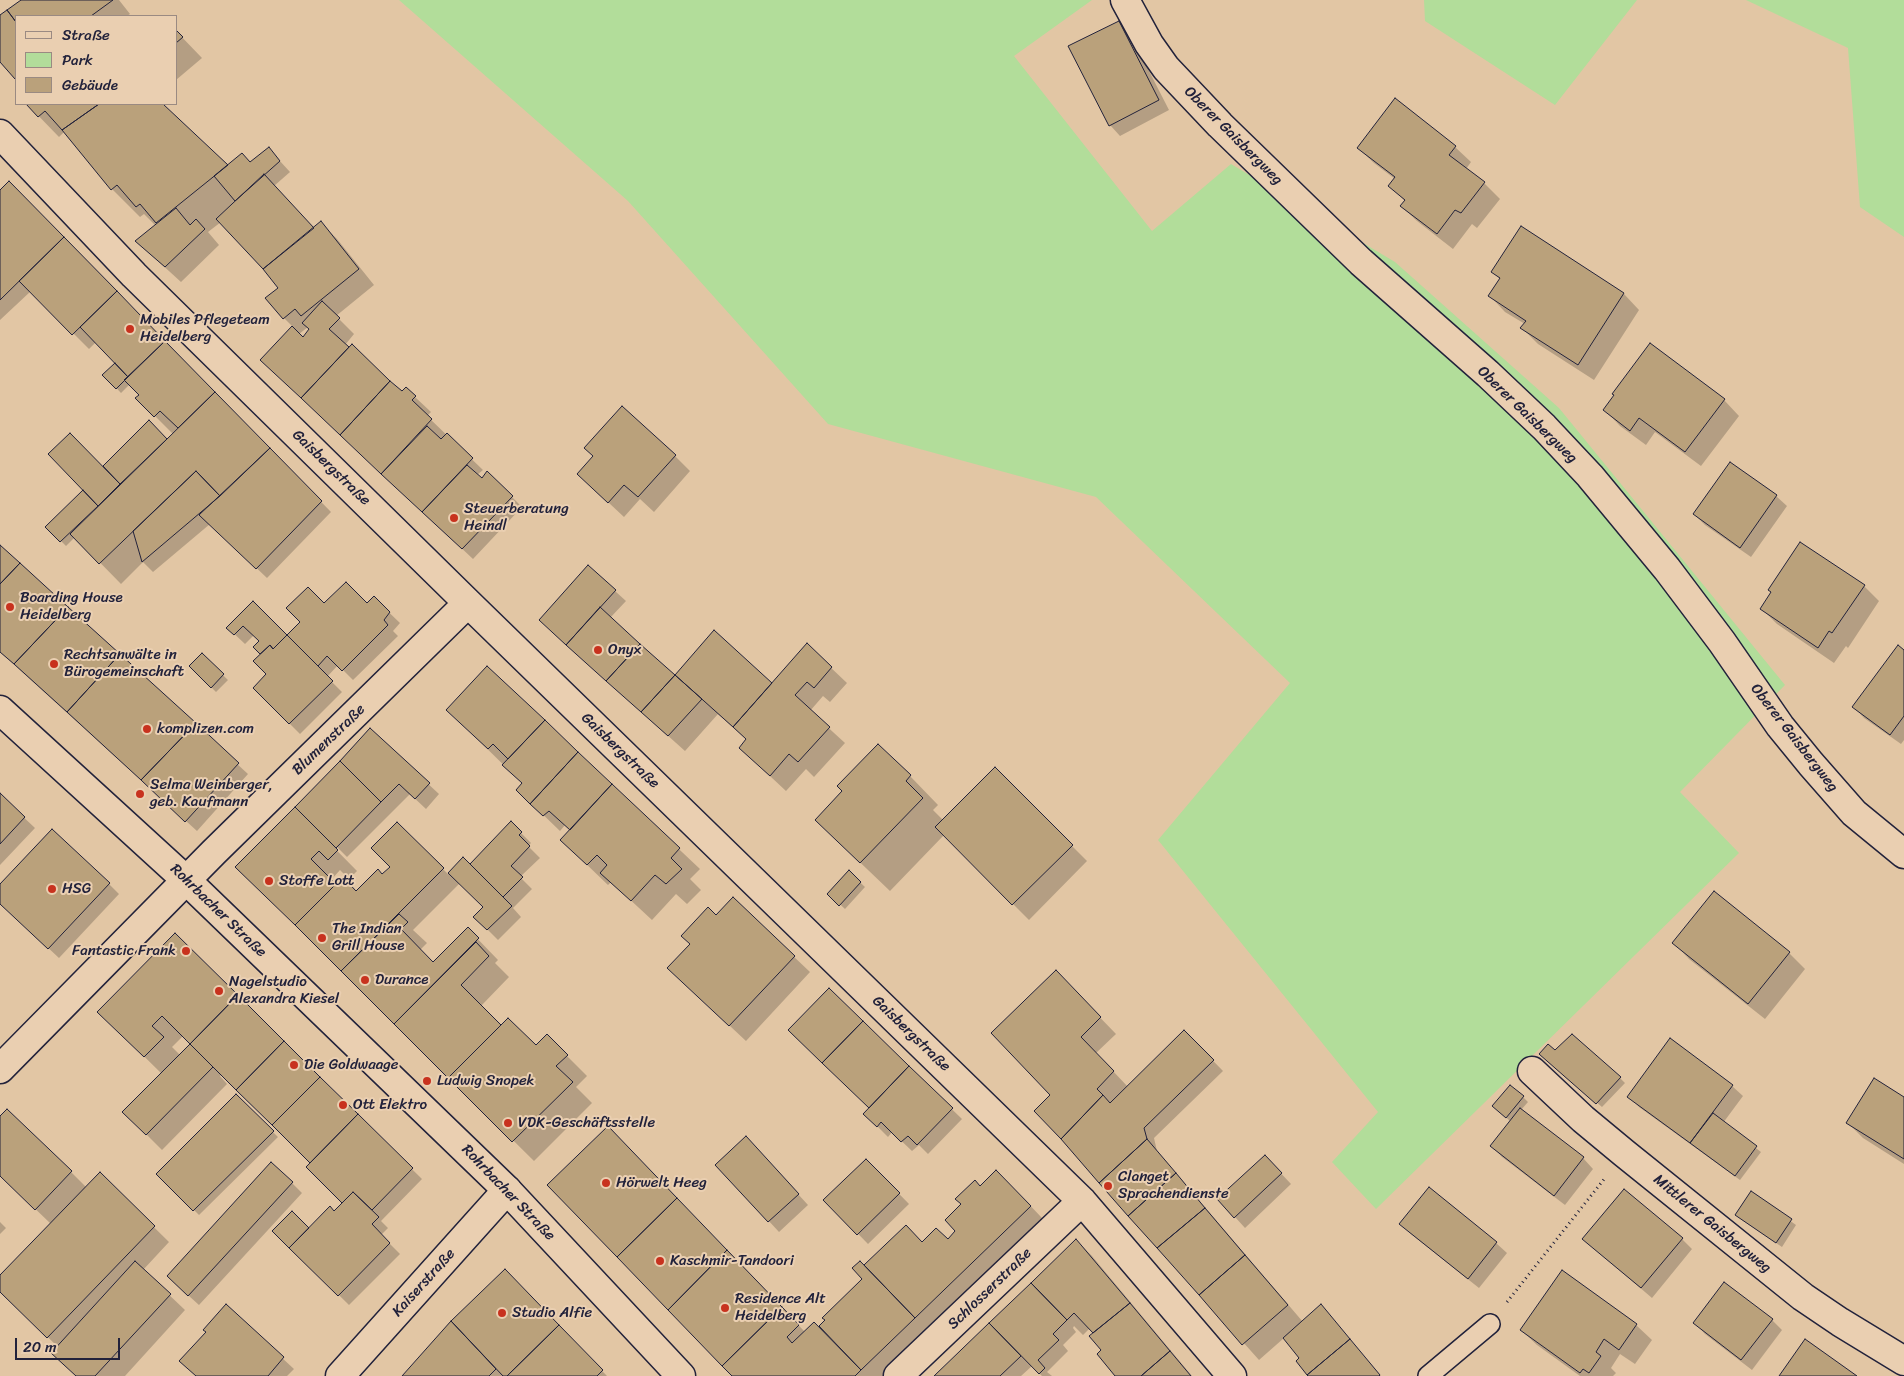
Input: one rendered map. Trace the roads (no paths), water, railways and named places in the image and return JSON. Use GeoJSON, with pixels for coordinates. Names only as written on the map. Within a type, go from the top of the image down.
{"type":"FeatureCollection","features":[{"type":"Feature","properties":{"kind":"street","name":"Oberer Gaisbergweg"},"geometry":{"type":"LineString","coordinates":[[1125,0],[1166,68],[1220,125],[1361,262],[1488,374],[1590,476],[1672,576],[1722,642],[1780,726],[1811,764],[1854,813],[1904,854]]}},
{"type":"Feature","properties":{"kind":"street","name":"Gaisbergstraße"},"geometry":{"type":"LineString","coordinates":[[4,147],[468,603],[1082,1201],[1232,1376]]}},
{"type":"Feature","properties":{"kind":"street","name":"Blumenstraße"},"geometry":{"type":"LineString","coordinates":[[0,1069],[186,880],[468,603]]}},
{"type":"Feature","properties":{"kind":"street","name":"Rohrbacher Straße"},"geometry":{"type":"LineString","coordinates":[[0,710],[186,880],[507,1190],[680,1376]]}},
{"type":"Feature","properties":{"kind":"street","name":"Mittlerer Gaisbergweg"},"geometry":{"type":"LineString","coordinates":[[1532,1071],[1624,1154],[1803,1297],[1904,1361]]}},
{"type":"Feature","properties":{"kind":"street","name":"Kaiserstraße"},"geometry":{"type":"LineString","coordinates":[[340,1376],[507,1190]]}},
{"type":"Feature","properties":{"kind":"street","name":"Schlosserstraße"},"geometry":{"type":"LineString","coordinates":[[898,1376],[1082,1201]]}},
{"type":"Feature","properties":{"kind":"lane"},"geometry":{"type":"LineString","coordinates":[[1428,1376],[1490,1324]]}},
{"type":"Feature","properties":{"kind":"place","name":"Mobiles Pflegeteam Heidelberg"},"geometry":{"type":"Point","coordinates":[130,329]}},
{"type":"Feature","properties":{"kind":"place","name":"Steuerberatung Heindl"},"geometry":{"type":"Point","coordinates":[454,518]}},
{"type":"Feature","properties":{"kind":"place","name":"Boarding House Heidelberg"},"geometry":{"type":"Point","coordinates":[10,607]}},
{"type":"Feature","properties":{"kind":"place","name":"Onyx"},"geometry":{"type":"Point","coordinates":[598,650]}},
{"type":"Feature","properties":{"kind":"place","name":"Rechtsanwälte in Bürogemeinschaft"},"geometry":{"type":"Point","coordinates":[54,664]}},
{"type":"Feature","properties":{"kind":"place","name":"komplizen.com"},"geometry":{"type":"Point","coordinates":[147,729]}},
{"type":"Feature","properties":{"kind":"place","name":"Selma Weinberger, geb. Kaufmann"},"geometry":{"type":"Point","coordinates":[140,794]}},
{"type":"Feature","properties":{"kind":"place","name":"Stoffe Lott"},"geometry":{"type":"Point","coordinates":[269,881]}},
{"type":"Feature","properties":{"kind":"place","name":"HSG"},"geometry":{"type":"Point","coordinates":[52,889]}},
{"type":"Feature","properties":{"kind":"place","name":"The Indian Grill House"},"geometry":{"type":"Point","coordinates":[322,938]}},
{"type":"Feature","properties":{"kind":"place","name":"Fantastic Frank"},"geometry":{"type":"Point","coordinates":[186,951]}},
{"type":"Feature","properties":{"kind":"place","name":"Durance"},"geometry":{"type":"Point","coordinates":[365,980]}},
{"type":"Feature","properties":{"kind":"place","name":"Nagelstudio Alexandra Kiesel"},"geometry":{"type":"Point","coordinates":[219,991]}},
{"type":"Feature","properties":{"kind":"place","name":"Die Goldwaage"},"geometry":{"type":"Point","coordinates":[294,1065]}},
{"type":"Feature","properties":{"kind":"place","name":"Ludwig Snopek"},"geometry":{"type":"Point","coordinates":[427,1081]}},
{"type":"Feature","properties":{"kind":"place","name":"Ott Elektro"},"geometry":{"type":"Point","coordinates":[343,1105]}},
{"type":"Feature","properties":{"kind":"place","name":"VDK-Geschäftsstelle"},"geometry":{"type":"Point","coordinates":[508,1123]}},
{"type":"Feature","properties":{"kind":"place","name":"Hörwelt Heeg"},"geometry":{"type":"Point","coordinates":[606,1183]}},
{"type":"Feature","properties":{"kind":"place","name":"Clanget Sprachendienste"},"geometry":{"type":"Point","coordinates":[1108,1186]}},
{"type":"Feature","properties":{"kind":"place","name":"Kaschmir-Tandoori"},"geometry":{"type":"Point","coordinates":[660,1261]}},
{"type":"Feature","properties":{"kind":"place","name":"Residence Alt Heidelberg"},"geometry":{"type":"Point","coordinates":[725,1308]}},
{"type":"Feature","properties":{"kind":"place","name":"Studio Alfie"},"geometry":{"type":"Point","coordinates":[502,1313]}}]}
